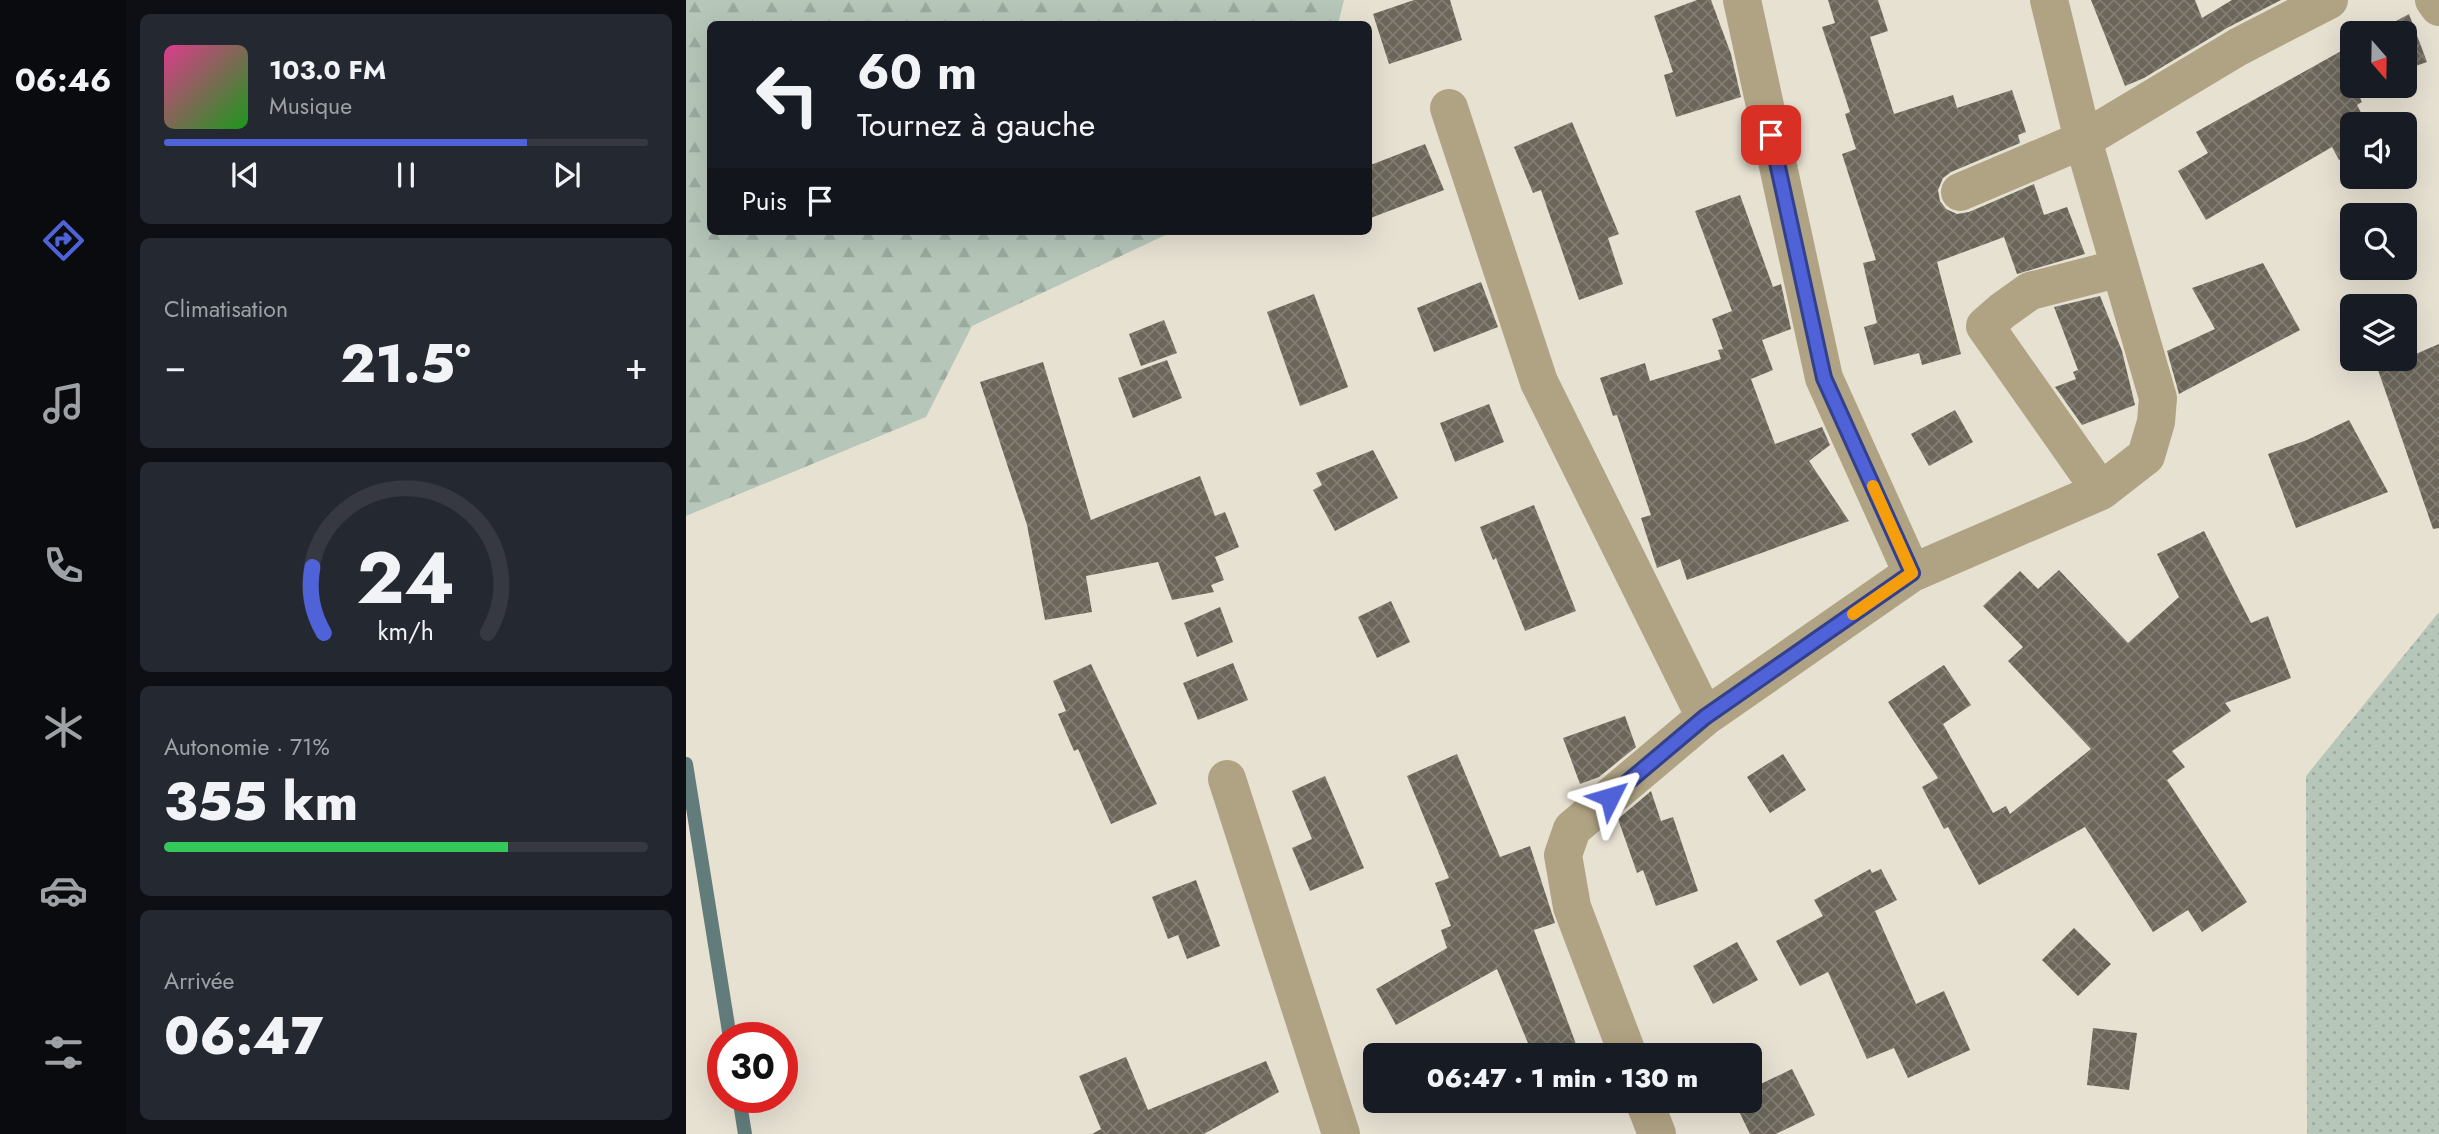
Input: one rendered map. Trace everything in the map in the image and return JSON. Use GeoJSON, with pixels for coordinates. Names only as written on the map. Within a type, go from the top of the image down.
{"type":"FeatureCollection","features":[{"type":"Feature","properties":{"kind":"street"},"geometry":{"type":"LineString","coordinates":[[1742,0],[1824,378],[1912,573]]}},
{"type":"Feature","properties":{"kind":"street"},"geometry":{"type":"LineString","coordinates":[[1623,1043],[1572,907],[1563,855],[1572,829],[1705,717],[1912,573],[2101,491],[2146,456],[2156,422],[2158,398],[2084,140],[2049,0]]}},
{"type":"Feature","properties":{"kind":"street"},"geometry":{"type":"LineString","coordinates":[[1960,191],[2084,140],[2238,47],[2329,0]]}},
{"type":"Feature","properties":{"kind":"street"},"geometry":{"type":"LineString","coordinates":[[2434,0],[2439,7]]}},
{"type":"Feature","properties":{"kind":"street"},"geometry":{"type":"LineString","coordinates":[[1449,108],[1539,382],[1705,717]]}},
{"type":"Feature","properties":{"kind":"street"},"geometry":{"type":"LineString","coordinates":[[2101,491],[1985,326],[2030,291],[2120,268]]}},
{"type":"Feature","properties":{"kind":"street"},"geometry":{"type":"LineString","coordinates":[[1227,779],[1341,1134]]}},
{"type":"Feature","properties":{"kind":"street"},"geometry":{"type":"LineString","coordinates":[[1649,1113],[1657,1134]]}},
{"type":"Feature","properties":{"kind":"green space"},"geometry":{"type":"Polygon","coordinates":[[[686,0],[1344,0],[1339,21],[707,21],[707,235],[1165,235],[972,326],[926,417],[686,516],[686,0]]]}},
{"type":"Feature","properties":{"kind":"green space"},"geometry":{"type":"Polygon","coordinates":[[[2439,612],[2439,1134],[2307,1134],[2306,776],[2439,612]]]}},
{"type":"Feature","properties":{"kind":"building"},"geometry":{"type":"Polygon","coordinates":[[[1414,0],[1450,0],[1462,40],[1389,64],[1373,14],[1414,0]]]}},
{"type":"Feature","properties":{"kind":"building"},"geometry":{"type":"Polygon","coordinates":[[[1697,0],[1711,0],[1731,54],[1741,97],[1676,117],[1664,75],[1673,72],[1654,16],[1697,0]]]}},
{"type":"Feature","properties":{"kind":"building"},"geometry":{"type":"Polygon","coordinates":[[[1828,0],[1878,0],[1888,31],[1870,37],[1894,114],[1953,95],[1957,108],[2012,90],[2026,132],[2018,135],[2020,143],[1951,172],[1943,178],[1938,190],[1940,201],[1946,209],[1957,214],[1969,212],[2034,184],[2044,215],[2067,207],[2085,254],[2017,274],[2004,237],[1937,262],[1961,354],[1922,365],[1919,353],[1874,365],[1864,327],[1877,323],[1863,263],[1876,260],[1842,154],[1856,149],[1845,114],[1850,112],[1822,27],[1835,23],[1828,0]]]}},
{"type":"Feature","properties":{"kind":"building"},"geometry":{"type":"Polygon","coordinates":[[[2091,0],[2195,0],[2202,18],[2232,0],[2281,0],[2227,28],[2144,78],[2125,86],[2091,0]]]}},
{"type":"Feature","properties":{"kind":"building"},"geometry":{"type":"Polygon","coordinates":[[[2409,14],[2412,21],[2396,21],[2409,14]]]}},
{"type":"Feature","properties":{"kind":"building"},"geometry":{"type":"Polygon","coordinates":[[[2417,35],[2427,62],[2417,65],[2417,35]]]}},
{"type":"Feature","properties":{"kind":"building"},"geometry":{"type":"Polygon","coordinates":[[[2340,52],[2340,98],[2360,98],[2362,102],[2357,105],[2361,112],[2340,112],[2340,160],[2332,147],[2206,220],[2178,171],[2208,153],[2196,132],[2340,52]]]}},
{"type":"Feature","properties":{"kind":"building"},"geometry":{"type":"Polygon","coordinates":[[[1572,122],[1619,234],[1608,238],[1623,284],[1579,300],[1541,190],[1533,193],[1514,147],[1572,122]]]}},
{"type":"Feature","properties":{"kind":"building"},"geometry":{"type":"Polygon","coordinates":[[[1425,144],[1444,190],[1372,217],[1372,164],[1425,144]]]}},
{"type":"Feature","properties":{"kind":"building"},"geometry":{"type":"Polygon","coordinates":[[[1740,195],[1773,287],[1781,284],[1791,329],[1762,340],[1773,370],[1751,379],[1775,444],[1822,427],[1830,445],[1809,461],[1849,521],[1687,580],[1680,559],[1657,568],[1641,518],[1651,515],[1617,415],[1613,416],[1600,378],[1645,363],[1650,381],[1721,359],[1718,350],[1723,349],[1712,319],[1732,311],[1695,211],[1740,195]]]}},
{"type":"Feature","properties":{"kind":"building"},"geometry":{"type":"Polygon","coordinates":[[[2263,263],[2300,330],[2179,394],[2167,351],[2215,329],[2192,288],[2263,263]]]}},
{"type":"Feature","properties":{"kind":"building"},"geometry":{"type":"Polygon","coordinates":[[[1481,282],[1498,327],[1434,352],[1417,308],[1481,282]]]}},
{"type":"Feature","properties":{"kind":"building"},"geometry":{"type":"Polygon","coordinates":[[[1314,294],[1348,387],[1300,406],[1267,312],[1314,294]]]}},
{"type":"Feature","properties":{"kind":"building"},"geometry":{"type":"Polygon","coordinates":[[[2100,296],[2122,351],[2135,405],[2082,425],[2055,387],[2076,379],[2073,372],[2078,370],[2054,307],[2100,296]]]}},
{"type":"Feature","properties":{"kind":"building"},"geometry":{"type":"Polygon","coordinates":[[[1164,320],[1177,353],[1141,366],[1129,334],[1164,320]]]}},
{"type":"Feature","properties":{"kind":"building"},"geometry":{"type":"Polygon","coordinates":[[[2439,344],[2439,528],[2433,529],[2378,371],[2417,371],[2417,353],[2439,344]]]}},
{"type":"Feature","properties":{"kind":"building"},"geometry":{"type":"Polygon","coordinates":[[[1167,360],[1182,398],[1133,418],[1118,378],[1167,360]]]}},
{"type":"Feature","properties":{"kind":"building"},"geometry":{"type":"Polygon","coordinates":[[[1043,362],[1091,520],[1200,476],[1215,516],[1225,512],[1239,547],[1215,557],[1224,580],[1211,585],[1214,592],[1172,600],[1158,562],[1086,576],[1092,612],[1045,620],[1027,525],[980,382],[1043,362]]]}},
{"type":"Feature","properties":{"kind":"building"},"geometry":{"type":"Polygon","coordinates":[[[1489,404],[1504,442],[1455,462],[1440,423],[1489,404]]]}},
{"type":"Feature","properties":{"kind":"building"},"geometry":{"type":"Polygon","coordinates":[[[1955,410],[1973,442],[1929,466],[1911,434],[1955,410]]]}},
{"type":"Feature","properties":{"kind":"building"},"geometry":{"type":"Polygon","coordinates":[[[2349,420],[2388,492],[2296,528],[2268,454],[2307,440],[2349,420]]]}},
{"type":"Feature","properties":{"kind":"building"},"geometry":{"type":"Polygon","coordinates":[[[1373,450],[1398,498],[1335,531],[1313,490],[1322,485],[1316,473],[1373,450]]]}},
{"type":"Feature","properties":{"kind":"building"},"geometry":{"type":"Polygon","coordinates":[[[1534,505],[1576,611],[1525,631],[1496,558],[1493,560],[1480,527],[1534,505]]]}},
{"type":"Feature","properties":{"kind":"building"},"geometry":{"type":"Polygon","coordinates":[[[2204,531],[2251,623],[2268,616],[2291,678],[2225,703],[2231,711],[2172,751],[2185,767],[2167,780],[2247,902],[2202,932],[2188,910],[2153,932],[2085,827],[1979,885],[1948,827],[1944,829],[1922,787],[1938,778],[1888,702],[1944,665],[1971,705],[1943,724],[1993,813],[2006,806],[2010,814],[2091,749],[2008,661],[2023,647],[1983,606],[2020,571],[2038,589],[2059,570],[2128,643],[2179,597],[2157,554],[2204,531]]]}},
{"type":"Feature","properties":{"kind":"building"},"geometry":{"type":"Polygon","coordinates":[[[1391,601],[1410,642],[1377,658],[1358,617],[1391,601]]]}},
{"type":"Feature","properties":{"kind":"building"},"geometry":{"type":"Polygon","coordinates":[[[1220,607],[1233,642],[1197,657],[1184,623],[1220,607]]]}},
{"type":"Feature","properties":{"kind":"building"},"geometry":{"type":"Polygon","coordinates":[[[1233,663],[1248,700],[1198,720],[1183,683],[1233,663]]]}},
{"type":"Feature","properties":{"kind":"building"},"geometry":{"type":"Polygon","coordinates":[[[1091,664],[1157,804],[1111,824],[1078,749],[1074,751],[1058,714],[1066,711],[1053,681],[1091,664]]]}},
{"type":"Feature","properties":{"kind":"building"},"geometry":{"type":"Polygon","coordinates":[[[1625,716],[1636,747],[1599,777],[1580,784],[1563,738],[1625,716]]]}},
{"type":"Feature","properties":{"kind":"building"},"geometry":{"type":"Polygon","coordinates":[[[1457,754],[1500,857],[1530,846],[1555,923],[1534,930],[1576,1043],[1528,1043],[1497,969],[1396,1025],[1376,989],[1447,948],[1441,930],[1451,926],[1435,883],[1449,878],[1407,776],[1457,754]]]}},
{"type":"Feature","properties":{"kind":"building"},"geometry":{"type":"Polygon","coordinates":[[[1783,754],[1806,790],[1770,813],[1747,777],[1783,754]]]}},
{"type":"Feature","properties":{"kind":"building"},"geometry":{"type":"Polygon","coordinates":[[[1325,776],[1364,868],[1310,891],[1292,848],[1312,839],[1292,791],[1325,776]]]}},
{"type":"Feature","properties":{"kind":"building"},"geometry":{"type":"Polygon","coordinates":[[[1651,791],[1661,821],[1673,817],[1698,891],[1656,906],[1643,870],[1637,873],[1618,819],[1651,791]]]}},
{"type":"Feature","properties":{"kind":"building"},"geometry":{"type":"Polygon","coordinates":[[[1870,869],[1872,873],[1881,869],[1897,900],[1875,911],[1916,1004],[1944,991],[1970,1050],[1908,1078],[1894,1048],[1867,1059],[1828,972],[1800,986],[1776,941],[1823,916],[1814,900],[1870,869]]]}},
{"type":"Feature","properties":{"kind":"building"},"geometry":{"type":"Polygon","coordinates":[[[1196,880],[1220,946],[1187,959],[1178,935],[1168,939],[1152,897],[1196,880]]]}},
{"type":"Feature","properties":{"kind":"building"},"geometry":{"type":"Polygon","coordinates":[[[2074,928],[2111,964],[2078,996],[2042,960],[2074,928]]]}},
{"type":"Feature","properties":{"kind":"building"},"geometry":{"type":"Polygon","coordinates":[[[1737,942],[1758,980],[1713,1004],[1693,966],[1737,942]]]}},
{"type":"Feature","properties":{"kind":"building"},"geometry":{"type":"Polygon","coordinates":[[[2093,1028],[2137,1033],[2129,1090],[2087,1085],[2093,1028]]]}},
{"type":"Feature","properties":{"kind":"building"},"geometry":{"type":"Polygon","coordinates":[[[1126,1057],[1148,1110],[1266,1061],[1279,1092],[1204,1134],[1092,1134],[1101,1129],[1079,1076],[1126,1057]]]}},
{"type":"Feature","properties":{"kind":"building"},"geometry":{"type":"Polygon","coordinates":[[[1792,1069],[1815,1115],[1776,1134],[1750,1134],[1740,1113],[1762,1113],[1762,1083],[1792,1069]]]}},
{"type":"Feature","properties":{"kind":"waterway"},"geometry":{"type":"LineString","coordinates":[[686,764],[727,1022]]}},
{"type":"Feature","properties":{"kind":"waterway"},"geometry":{"type":"LineString","coordinates":[[742,1113],[745,1134]]}},
{"type":"Feature","properties":{"kind":"slow traffic"},"geometry":{"type":"LineString","coordinates":[[1853,614],[1912,573],[1873,486]]}},
{"type":"Feature","properties":{"kind":"route"},"geometry":{"type":"LineString","coordinates":[[1610,797],[1705,717],[1912,573],[1824,378],[1771,135]]}}]}
